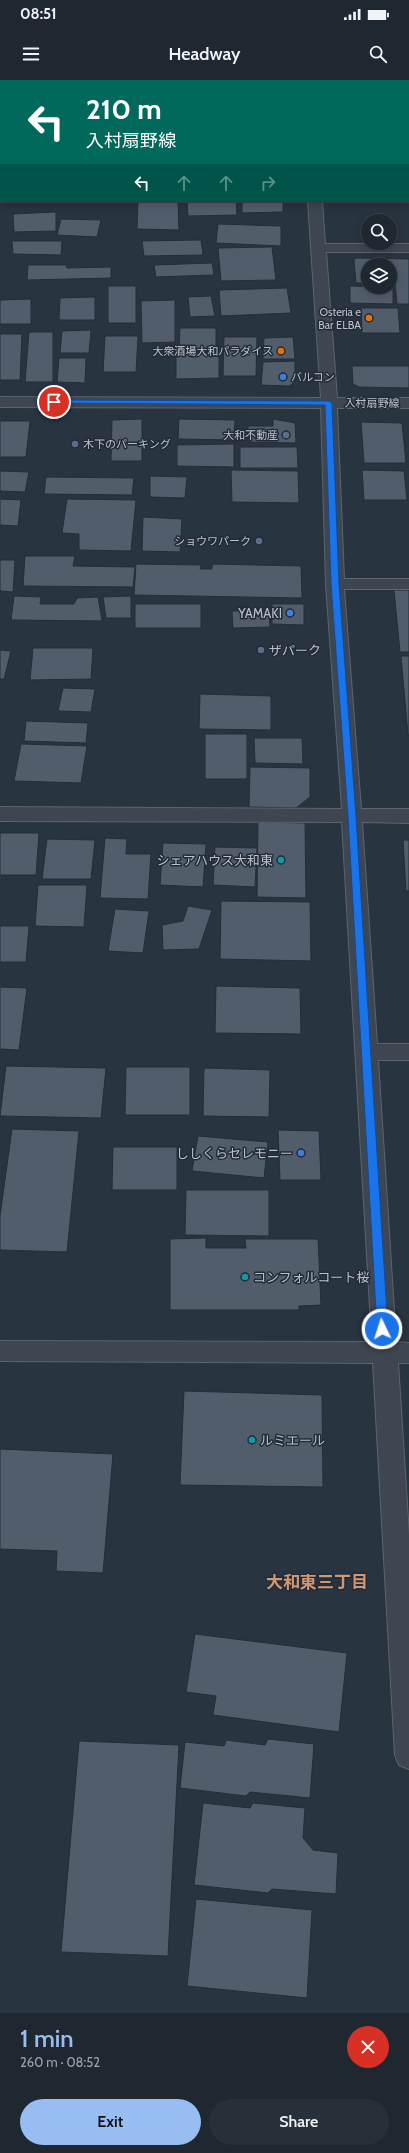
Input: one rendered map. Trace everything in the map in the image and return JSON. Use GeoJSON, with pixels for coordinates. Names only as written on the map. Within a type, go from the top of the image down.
{"type":"FeatureCollection","features":[{"type":"Feature","properties":{"kind":"street"},"geometry":{"type":"LineString","coordinates":[[315,202],[317,248],[329,403],[335,584],[352,816],[365,1052],[409,1755]]}},
{"type":"Feature","properties":{"kind":"street"},"geometry":{"type":"LineString","coordinates":[[317,248],[409,248]]}},
{"type":"Feature","properties":{"kind":"street","name":"入村扇野線"},"geometry":{"type":"LineString","coordinates":[[0,402],[409,403]]}},
{"type":"Feature","properties":{"kind":"street"},"geometry":{"type":"LineString","coordinates":[[335,584],[409,584]]}},
{"type":"Feature","properties":{"kind":"street"},"geometry":{"type":"LineString","coordinates":[[0,814],[409,816]]}},
{"type":"Feature","properties":{"kind":"street"},"geometry":{"type":"LineString","coordinates":[[365,1052],[409,1052]]}},
{"type":"Feature","properties":{"kind":"street"},"geometry":{"type":"LineString","coordinates":[[0,1351],[409,1353]]}},
{"type":"Feature","properties":{"kind":"building"},"geometry":{"type":"Polygon","coordinates":[[[138,202],[178,202],[179,230],[137,229],[138,202]]]}},
{"type":"Feature","properties":{"kind":"building"},"geometry":{"type":"Polygon","coordinates":[[[187,202],[236,202],[237,215],[188,216],[187,202]]]}},
{"type":"Feature","properties":{"kind":"building"},"geometry":{"type":"Polygon","coordinates":[[[242,202],[283,202],[283,212],[242,213],[242,202]]]}},
{"type":"Feature","properties":{"kind":"building"},"geometry":{"type":"Polygon","coordinates":[[[56,212],[56,231],[14,232],[13,214],[56,212]]]}},
{"type":"Feature","properties":{"kind":"building"},"geometry":{"type":"Polygon","coordinates":[[[61,219],[101,220],[97,237],[57,235],[61,219]]]}},
{"type":"Feature","properties":{"kind":"building"},"geometry":{"type":"Polygon","coordinates":[[[218,224],[281,226],[281,246],[216,243],[218,224]]]}},
{"type":"Feature","properties":{"kind":"building"},"geometry":{"type":"Polygon","coordinates":[[[201,240],[203,255],[144,256],[142,241],[201,240]]]}},
{"type":"Feature","properties":{"kind":"building"},"geometry":{"type":"Polygon","coordinates":[[[12,241],[62,241],[61,255],[13,254],[12,241]]]}},
{"type":"Feature","properties":{"kind":"building"},"geometry":{"type":"Polygon","coordinates":[[[272,247],[276,280],[221,281],[218,248],[272,247]]]}},
{"type":"Feature","properties":{"kind":"building"},"geometry":{"type":"Polygon","coordinates":[[[356,258],[361,258],[361,283],[356,283],[354,260],[356,258]]]}},
{"type":"Feature","properties":{"kind":"building"},"geometry":{"type":"Polygon","coordinates":[[[397,259],[409,259],[409,304],[397,304],[397,259]]]}},
{"type":"Feature","properties":{"kind":"building"},"geometry":{"type":"Polygon","coordinates":[[[212,263],[214,275],[156,277],[154,265],[212,263]]]}},
{"type":"Feature","properties":{"kind":"building"},"geometry":{"type":"Polygon","coordinates":[[[28,265],[66,265],[67,268],[111,267],[111,278],[27,280],[28,265]]]}},
{"type":"Feature","properties":{"kind":"building"},"geometry":{"type":"Polygon","coordinates":[[[108,286],[136,286],[136,323],[108,323],[108,286]]]}},
{"type":"Feature","properties":{"kind":"building"},"geometry":{"type":"Polygon","coordinates":[[[350,286],[361,286],[361,294],[393,294],[393,304],[350,303],[350,286]]]}},
{"type":"Feature","properties":{"kind":"building"},"geometry":{"type":"Polygon","coordinates":[[[287,288],[291,313],[221,316],[219,290],[287,288]]]}},
{"type":"Feature","properties":{"kind":"building"},"geometry":{"type":"Polygon","coordinates":[[[211,296],[215,316],[190,317],[188,297],[211,296]]]}},
{"type":"Feature","properties":{"kind":"building"},"geometry":{"type":"Polygon","coordinates":[[[95,297],[95,320],[59,320],[60,298],[95,297]]]}},
{"type":"Feature","properties":{"kind":"building"},"geometry":{"type":"Polygon","coordinates":[[[31,299],[31,324],[0,324],[0,300],[31,299]]]}},
{"type":"Feature","properties":{"kind":"building"},"geometry":{"type":"Polygon","coordinates":[[[175,300],[175,342],[142,343],[141,301],[175,300]]]}},
{"type":"Feature","properties":{"kind":"building"},"geometry":{"type":"Polygon","coordinates":[[[361,308],[398,308],[400,333],[362,333],[361,308]]]}},
{"type":"Feature","properties":{"kind":"building"},"geometry":{"type":"Polygon","coordinates":[[[180,328],[216,328],[216,349],[179,349],[180,328]]]}},
{"type":"Feature","properties":{"kind":"building"},"geometry":{"type":"Polygon","coordinates":[[[91,330],[89,353],[60,353],[62,331],[91,330]]]}},
{"type":"Feature","properties":{"kind":"building"},"geometry":{"type":"Polygon","coordinates":[[[29,332],[53,332],[53,382],[25,382],[29,332]]]}},
{"type":"Feature","properties":{"kind":"building"},"geometry":{"type":"Polygon","coordinates":[[[0,334],[22,334],[20,380],[0,380],[0,334]]]}},
{"type":"Feature","properties":{"kind":"building"},"geometry":{"type":"Polygon","coordinates":[[[105,336],[138,336],[136,372],[103,372],[105,336]]]}},
{"type":"Feature","properties":{"kind":"building"},"geometry":{"type":"Polygon","coordinates":[[[224,337],[257,337],[256,376],[223,376],[224,337]]]}},
{"type":"Feature","properties":{"kind":"building"},"geometry":{"type":"Polygon","coordinates":[[[293,337],[295,359],[263,359],[264,338],[293,337]]]}},
{"type":"Feature","properties":{"kind":"building"},"geometry":{"type":"Polygon","coordinates":[[[219,353],[219,378],[176,379],[176,354],[219,353]]]}},
{"type":"Feature","properties":{"kind":"building"},"geometry":{"type":"Polygon","coordinates":[[[59,358],[86,358],[85,383],[57,382],[59,358]]]}},
{"type":"Feature","properties":{"kind":"building"},"geometry":{"type":"Polygon","coordinates":[[[295,361],[295,382],[289,386],[261,385],[263,362],[295,361]]]}},
{"type":"Feature","properties":{"kind":"building"},"geometry":{"type":"Polygon","coordinates":[[[352,366],[409,366],[409,388],[359,387],[353,384],[352,366]]]}},
{"type":"Feature","properties":{"kind":"building"},"geometry":{"type":"Polygon","coordinates":[[[142,419],[142,461],[111,461],[112,420],[142,419]]]}},
{"type":"Feature","properties":{"kind":"building"},"geometry":{"type":"Polygon","coordinates":[[[179,419],[235,420],[234,440],[178,439],[179,419]]]}},
{"type":"Feature","properties":{"kind":"building"},"geometry":{"type":"Polygon","coordinates":[[[273,419],[295,423],[296,443],[248,442],[248,426],[273,426],[273,419]]]}},
{"type":"Feature","properties":{"kind":"building"},"geometry":{"type":"Polygon","coordinates":[[[0,421],[30,421],[26,457],[0,457],[0,421]]]}},
{"type":"Feature","properties":{"kind":"building"},"geometry":{"type":"Polygon","coordinates":[[[361,422],[402,423],[406,463],[364,463],[361,422]]]}},
{"type":"Feature","properties":{"kind":"building"},"geometry":{"type":"Polygon","coordinates":[[[234,444],[234,467],[177,466],[177,445],[234,444]]]}},
{"type":"Feature","properties":{"kind":"building"},"geometry":{"type":"Polygon","coordinates":[[[240,447],[297,447],[298,468],[240,468],[240,447]]]}},
{"type":"Feature","properties":{"kind":"building"},"geometry":{"type":"Polygon","coordinates":[[[231,470],[298,471],[299,503],[232,502],[231,470]]]}},
{"type":"Feature","properties":{"kind":"building"},"geometry":{"type":"Polygon","coordinates":[[[362,470],[404,471],[407,500],[364,500],[362,470]]]}},
{"type":"Feature","properties":{"kind":"building"},"geometry":{"type":"Polygon","coordinates":[[[0,471],[29,472],[25,492],[0,491],[0,471]]]}},
{"type":"Feature","properties":{"kind":"building"},"geometry":{"type":"Polygon","coordinates":[[[150,476],[187,477],[185,498],[150,497],[150,476]]]}},
{"type":"Feature","properties":{"kind":"building"},"geometry":{"type":"Polygon","coordinates":[[[46,477],[134,478],[132,495],[44,494],[46,477]]]}},
{"type":"Feature","properties":{"kind":"building"},"geometry":{"type":"Polygon","coordinates":[[[0,499],[21,500],[18,526],[0,525],[0,499]]]}},
{"type":"Feature","properties":{"kind":"building"},"geometry":{"type":"Polygon","coordinates":[[[67,499],[136,500],[131,551],[79,550],[79,534],[62,533],[67,499]]]}},
{"type":"Feature","properties":{"kind":"building"},"geometry":{"type":"Polygon","coordinates":[[[143,517],[182,519],[180,552],[142,551],[143,517]]]}},
{"type":"Feature","properties":{"kind":"building"},"geometry":{"type":"Polygon","coordinates":[[[25,556],[75,556],[73,566],[135,567],[133,587],[23,586],[25,556]]]}},
{"type":"Feature","properties":{"kind":"building"},"geometry":{"type":"Polygon","coordinates":[[[0,560],[15,560],[13,592],[0,591],[0,560]]]}},
{"type":"Feature","properties":{"kind":"building"},"geometry":{"type":"Polygon","coordinates":[[[136,564],[201,565],[200,569],[212,569],[212,564],[301,566],[302,598],[134,595],[136,564]]]}},
{"type":"Feature","properties":{"kind":"building"},"geometry":{"type":"Polygon","coordinates":[[[394,590],[409,590],[409,652],[400,652],[394,590]]]}},
{"type":"Feature","properties":{"kind":"building"},"geometry":{"type":"Polygon","coordinates":[[[14,596],[41,597],[40,604],[74,604],[77,598],[98,597],[102,621],[11,620],[14,596]]]}},
{"type":"Feature","properties":{"kind":"building"},"geometry":{"type":"Polygon","coordinates":[[[131,596],[131,618],[106,618],[103,597],[131,596]]]}},
{"type":"Feature","properties":{"kind":"building"},"geometry":{"type":"Polygon","coordinates":[[[135,604],[201,604],[201,628],[135,628],[135,604]]]}},
{"type":"Feature","properties":{"kind":"building"},"geometry":{"type":"Polygon","coordinates":[[[272,604],[304,604],[304,625],[272,624],[272,604]]]}},
{"type":"Feature","properties":{"kind":"building"},"geometry":{"type":"Polygon","coordinates":[[[232,611],[269,611],[270,627],[233,628],[232,611]]]}},
{"type":"Feature","properties":{"kind":"building"},"geometry":{"type":"Polygon","coordinates":[[[33,648],[93,648],[91,679],[30,680],[33,648]]]}},
{"type":"Feature","properties":{"kind":"building"},"geometry":{"type":"Polygon","coordinates":[[[0,650],[11,651],[4,679],[0,679],[0,650]]]}},
{"type":"Feature","properties":{"kind":"building"},"geometry":{"type":"Polygon","coordinates":[[[401,656],[409,656],[409,735],[408,735],[401,656]]]}},
{"type":"Feature","properties":{"kind":"building"},"geometry":{"type":"Polygon","coordinates":[[[63,688],[95,689],[91,712],[58,711],[63,688]]]}},
{"type":"Feature","properties":{"kind":"building"},"geometry":{"type":"Polygon","coordinates":[[[200,694],[271,696],[271,730],[199,729],[200,694]]]}},
{"type":"Feature","properties":{"kind":"building"},"geometry":{"type":"Polygon","coordinates":[[[26,721],[88,723],[86,743],[24,741],[26,721]]]}},
{"type":"Feature","properties":{"kind":"building"},"geometry":{"type":"Polygon","coordinates":[[[205,734],[247,734],[247,779],[205,779],[205,734]]]}},
{"type":"Feature","properties":{"kind":"building"},"geometry":{"type":"Polygon","coordinates":[[[254,738],[302,738],[303,764],[255,763],[254,738]]]}},
{"type":"Feature","properties":{"kind":"building"},"geometry":{"type":"Polygon","coordinates":[[[21,744],[87,746],[81,783],[14,781],[21,744]]]}},
{"type":"Feature","properties":{"kind":"building"},"geometry":{"type":"Polygon","coordinates":[[[250,767],[310,768],[310,797],[296,808],[249,807],[250,767]]]}},
{"type":"Feature","properties":{"kind":"building","name":"シェアハウス大和東"},"geometry":{"type":"Polygon","coordinates":[[[258,822],[305,823],[306,898],[257,897],[258,822]]]}},
{"type":"Feature","properties":{"kind":"building"},"geometry":{"type":"Polygon","coordinates":[[[0,833],[39,833],[36,875],[0,875],[0,833]]]}},
{"type":"Feature","properties":{"kind":"building"},"geometry":{"type":"Polygon","coordinates":[[[105,838],[127,839],[126,854],[151,854],[148,899],[100,898],[105,838]]]}},
{"type":"Feature","properties":{"kind":"building"},"geometry":{"type":"Polygon","coordinates":[[[47,839],[95,840],[91,879],[42,879],[47,839]]]}},
{"type":"Feature","properties":{"kind":"building"},"geometry":{"type":"Polygon","coordinates":[[[403,840],[409,840],[409,891],[406,891],[403,840]]]}},
{"type":"Feature","properties":{"kind":"building"},"geometry":{"type":"Polygon","coordinates":[[[163,843],[206,844],[203,887],[160,885],[163,843]]]}},
{"type":"Feature","properties":{"kind":"building"},"geometry":{"type":"Polygon","coordinates":[[[215,847],[257,848],[255,887],[213,885],[215,847]]]}},
{"type":"Feature","properties":{"kind":"building"},"geometry":{"type":"Polygon","coordinates":[[[38,885],[87,885],[84,927],[35,926],[38,885]]]}},
{"type":"Feature","properties":{"kind":"building"},"geometry":{"type":"Polygon","coordinates":[[[221,901],[310,902],[311,961],[220,959],[221,901]]]}},
{"type":"Feature","properties":{"kind":"building"},"geometry":{"type":"Polygon","coordinates":[[[188,906],[212,910],[199,949],[163,950],[162,925],[183,921],[188,906]]]}},
{"type":"Feature","properties":{"kind":"building"},"geometry":{"type":"Polygon","coordinates":[[[115,909],[149,911],[143,953],[108,951],[115,909]]]}},
{"type":"Feature","properties":{"kind":"building"},"geometry":{"type":"Polygon","coordinates":[[[0,926],[29,926],[26,962],[0,962],[0,926]]]}},
{"type":"Feature","properties":{"kind":"building"},"geometry":{"type":"Polygon","coordinates":[[[216,986],[300,988],[301,1034],[215,1033],[216,986]]]}},
{"type":"Feature","properties":{"kind":"building"},"geometry":{"type":"Polygon","coordinates":[[[0,987],[27,988],[19,1050],[0,1049],[0,987]]]}},
{"type":"Feature","properties":{"kind":"building"},"geometry":{"type":"Polygon","coordinates":[[[6,1066],[106,1068],[101,1118],[0,1116],[6,1066]]]}},
{"type":"Feature","properties":{"kind":"building"},"geometry":{"type":"Polygon","coordinates":[[[126,1067],[190,1067],[190,1115],[125,1115],[126,1067]]]}},
{"type":"Feature","properties":{"kind":"building"},"geometry":{"type":"Polygon","coordinates":[[[204,1068],[270,1070],[269,1117],[203,1116],[204,1068]]]}},
{"type":"Feature","properties":{"kind":"building"},"geometry":{"type":"Polygon","coordinates":[[[12,1129],[79,1131],[67,1252],[0,1250],[0,1216],[12,1129]]]}},
{"type":"Feature","properties":{"kind":"building"},"geometry":{"type":"Polygon","coordinates":[[[278,1130],[319,1131],[321,1180],[280,1180],[278,1130]]]}},
{"type":"Feature","properties":{"kind":"building"},"geometry":{"type":"Polygon","coordinates":[[[198,1136],[268,1142],[264,1178],[192,1171],[198,1136]]]}},
{"type":"Feature","properties":{"kind":"building"},"geometry":{"type":"Polygon","coordinates":[[[113,1147],[177,1147],[177,1190],[112,1190],[113,1147]]]}},
{"type":"Feature","properties":{"kind":"building"},"geometry":{"type":"Polygon","coordinates":[[[186,1190],[269,1190],[269,1236],[185,1235],[186,1190]]]}},
{"type":"Feature","properties":{"kind":"building","name":"コンフォルコート桜"},"geometry":{"type":"Polygon","coordinates":[[[206,1238],[206,1248],[246,1248],[245,1239],[318,1239],[321,1305],[299,1306],[299,1310],[170,1310],[170,1239],[206,1238]]]}},
{"type":"Feature","properties":{"kind":"building","name":"ルミエール"},"geometry":{"type":"Polygon","coordinates":[[[184,1391],[322,1395],[323,1487],[180,1485],[184,1391]]]}},
{"type":"Feature","properties":{"kind":"building"},"geometry":{"type":"Polygon","coordinates":[[[0,1449],[113,1454],[103,1573],[56,1571],[57,1551],[0,1549],[0,1449]]]}},
{"type":"Feature","properties":{"kind":"building"},"geometry":{"type":"Polygon","coordinates":[[[195,1634],[347,1653],[339,1732],[213,1715],[216,1696],[186,1692],[195,1634]]]}},
{"type":"Feature","properties":{"kind":"building"},"geometry":{"type":"Polygon","coordinates":[[[268,1739],[314,1744],[310,1798],[250,1792],[246,1796],[180,1788],[185,1742],[224,1746],[226,1740],[265,1745],[268,1739]]]}},
{"type":"Feature","properties":{"kind":"building"},"geometry":{"type":"Polygon","coordinates":[[[79,1741],[179,1745],[168,1956],[61,1952],[79,1741]]]}},
{"type":"Feature","properties":{"kind":"building"},"geometry":{"type":"Polygon","coordinates":[[[203,1803],[250,1808],[253,1803],[305,1808],[303,1838],[313,1850],[338,1853],[336,1894],[272,1889],[268,1893],[194,1885],[203,1803]]]}},
{"type":"Feature","properties":{"kind":"building"},"geometry":{"type":"Polygon","coordinates":[[[196,1899],[312,1910],[307,1998],[187,1986],[196,1899]]]}},
{"type":"Feature","properties":{"kind":"place","name":"Osteria e Bar ELBA"},"geometry":{"type":"Point","coordinates":[369,318]}},
{"type":"Feature","properties":{"kind":"place","name":"大衆酒場大和パラダイス"},"geometry":{"type":"Point","coordinates":[281,351]}},
{"type":"Feature","properties":{"kind":"place","name":"バルコン"},"geometry":{"type":"Point","coordinates":[283,377]}},
{"type":"Feature","properties":{"kind":"place","name":"大和不動産"},"geometry":{"type":"Point","coordinates":[286,435]}},
{"type":"Feature","properties":{"kind":"place","name":"木下のパーキング"},"geometry":{"type":"Point","coordinates":[75,444]}},
{"type":"Feature","properties":{"kind":"place","name":"ショウワパーク"},"geometry":{"type":"Point","coordinates":[259,541]}},
{"type":"Feature","properties":{"kind":"place","name":"YAMAKI"},"geometry":{"type":"Point","coordinates":[290,613]}},
{"type":"Feature","properties":{"kind":"place","name":"ザパーク"},"geometry":{"type":"Point","coordinates":[261,650]}},
{"type":"Feature","properties":{"kind":"place","name":"シェアハウス大和東"},"geometry":{"type":"Point","coordinates":[281,860]}},
{"type":"Feature","properties":{"kind":"place","name":"ししくらセレモニー"},"geometry":{"type":"Point","coordinates":[301,1153]}},
{"type":"Feature","properties":{"kind":"place","name":"コンフォルコート桜"},"geometry":{"type":"Point","coordinates":[245,1277]}},
{"type":"Feature","properties":{"kind":"place","name":"ルミエール"},"geometry":{"type":"Point","coordinates":[252,1440]}},
{"type":"Feature","properties":{"kind":"district","name":"大和東三丁目"},"geometry":{"type":"Point","coordinates":[317,1582]}},
{"type":"Feature","properties":{"kind":"route"},"geometry":{"type":"LineString","coordinates":[[54,402],[329,403],[335,584],[352,816],[382,1329]]}}]}
